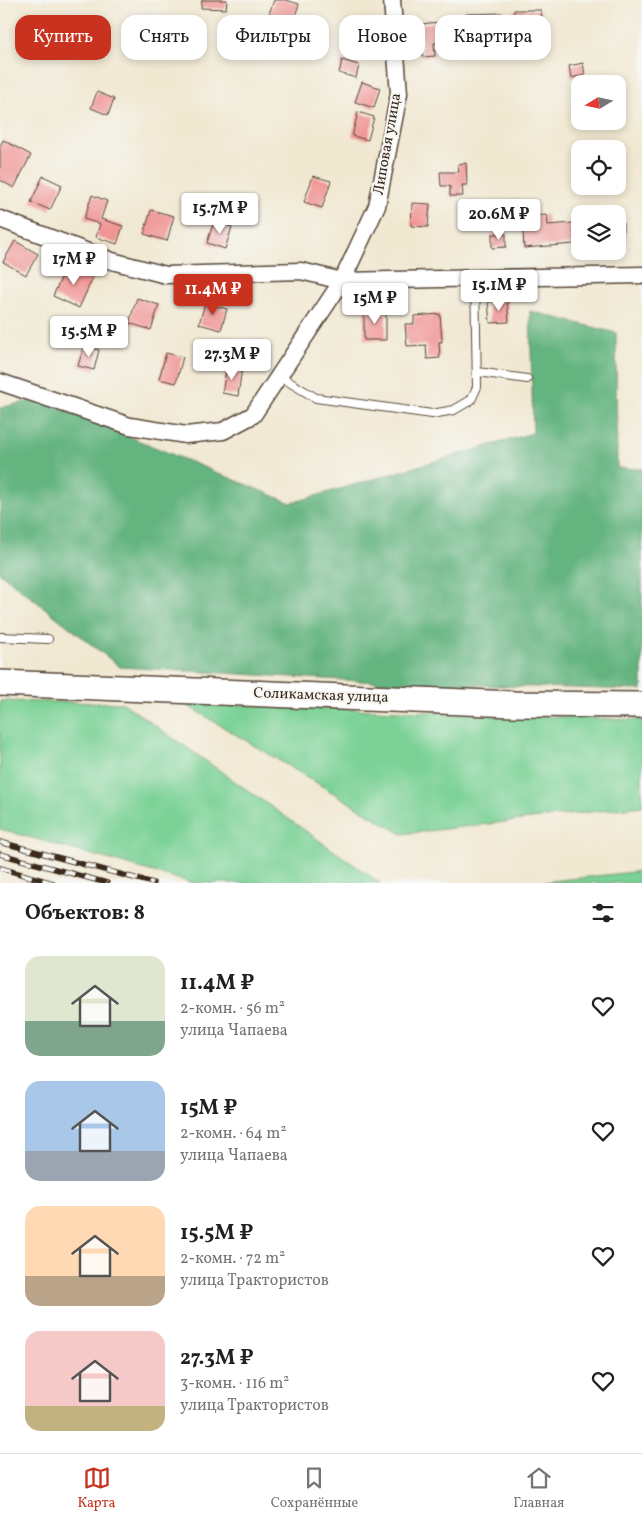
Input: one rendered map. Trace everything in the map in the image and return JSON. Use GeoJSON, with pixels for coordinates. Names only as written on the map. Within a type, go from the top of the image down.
{"type":"FeatureCollection","features":[{"type":"Feature","properties":{"kind":"main road","name":"Соликамская улица"},"geometry":{"type":"LineString","coordinates":[[0,683],[514,704],[642,705]]}},
{"type":"Feature","properties":{"kind":"street","name":"Липовая улица"},"geometry":{"type":"LineString","coordinates":[[0,382],[130,426],[186,435],[223,431],[254,415],[342,281],[377,206],[400,94],[392,0]]}},
{"type":"Feature","properties":{"kind":"street"},"geometry":{"type":"LineString","coordinates":[[0,219],[112,261],[166,275],[301,272],[342,281],[642,275]]}},
{"type":"Feature","properties":{"kind":"lane"},"geometry":{"type":"LineString","coordinates":[[279,376],[316,398],[432,414],[454,410],[471,400],[477,387],[475,278]]}},
{"type":"Feature","properties":{"kind":"lane"},"geometry":{"type":"LineString","coordinates":[[478,372],[527,379]]}},
{"type":"Feature","properties":{"kind":"lane"},"geometry":{"type":"LineString","coordinates":[[0,637],[48,639]]}},
{"type":"Feature","properties":{"kind":"green space"},"geometry":{"type":"Polygon","coordinates":[[[530,311],[616,333],[617,468],[642,469],[642,690],[394,683],[120,667],[0,573],[0,408],[37,399],[291,503],[533,433],[530,311]]]}},
{"type":"Feature","properties":{"kind":"green space"},"geometry":{"type":"Polygon","coordinates":[[[0,701],[123,703],[380,883],[193,883],[0,829],[0,701]]]}},
{"type":"Feature","properties":{"kind":"green space"},"geometry":{"type":"Polygon","coordinates":[[[183,703],[642,720],[642,806],[402,834],[183,703]]]}},
{"type":"Feature","properties":{"kind":"green space"},"geometry":{"type":"Polygon","coordinates":[[[642,871],[642,883],[533,883],[642,871]]]}},
{"type":"Feature","properties":{"kind":"building"},"geometry":{"type":"Polygon","coordinates":[[[202,0],[227,0],[226,9],[201,8],[202,0]]]}},
{"type":"Feature","properties":{"kind":"building"},"geometry":{"type":"Polygon","coordinates":[[[274,0],[286,0],[299,4],[296,15],[269,15],[274,0]]]}},
{"type":"Feature","properties":{"kind":"building"},"geometry":{"type":"Polygon","coordinates":[[[514,10],[541,10],[541,15],[514,15],[514,10]]]}},
{"type":"Feature","properties":{"kind":"building"},"geometry":{"type":"Polygon","coordinates":[[[502,13],[502,15],[466,15],[502,13]]]}},
{"type":"Feature","properties":{"kind":"building"},"geometry":{"type":"Polygon","coordinates":[[[435,23],[435,56],[425,57],[425,24],[435,23]]]}},
{"type":"Feature","properties":{"kind":"building"},"geometry":{"type":"Polygon","coordinates":[[[342,60],[359,65],[356,78],[339,73],[342,60]]]}},
{"type":"Feature","properties":{"kind":"building"},"geometry":{"type":"Polygon","coordinates":[[[583,63],[585,75],[571,75],[571,78],[569,66],[583,63]]]}},
{"type":"Feature","properties":{"kind":"building"},"geometry":{"type":"Polygon","coordinates":[[[362,82],[380,88],[374,108],[355,102],[362,82]]]}},
{"type":"Feature","properties":{"kind":"building"},"geometry":{"type":"Polygon","coordinates":[[[97,92],[114,99],[108,115],[91,108],[97,92]]]}},
{"type":"Feature","properties":{"kind":"building"},"geometry":{"type":"Polygon","coordinates":[[[358,112],[374,117],[368,140],[352,136],[358,112]]]}},
{"type":"Feature","properties":{"kind":"building"},"geometry":{"type":"Polygon","coordinates":[[[3,140],[31,155],[14,188],[0,180],[0,146],[3,140]]]}},
{"type":"Feature","properties":{"kind":"building"},"geometry":{"type":"Polygon","coordinates":[[[466,163],[467,185],[462,185],[463,196],[450,196],[450,186],[441,186],[440,172],[459,172],[458,164],[466,163]]]}},
{"type":"Feature","properties":{"kind":"building"},"geometry":{"type":"Polygon","coordinates":[[[43,176],[62,185],[50,210],[31,202],[43,176]]]}},
{"type":"Feature","properties":{"kind":"building"},"geometry":{"type":"Polygon","coordinates":[[[313,176],[331,181],[322,208],[304,202],[313,176]]]}},
{"type":"Feature","properties":{"kind":"building"},"geometry":{"type":"Polygon","coordinates":[[[92,195],[107,201],[101,219],[123,226],[117,244],[96,237],[100,224],[84,219],[92,195]]]}},
{"type":"Feature","properties":{"kind":"building"},"geometry":{"type":"Polygon","coordinates":[[[412,203],[430,204],[428,227],[411,226],[412,203]]]}},
{"type":"Feature","properties":{"kind":"building"},"geometry":{"type":"Polygon","coordinates":[[[151,210],[174,216],[167,241],[144,234],[151,210]]]}},
{"type":"Feature","properties":{"kind":"building"},"geometry":{"type":"Polygon","coordinates":[[[547,215],[548,225],[571,223],[571,244],[524,248],[522,217],[547,215]]]}},
{"type":"Feature","properties":{"kind":"building"},"geometry":{"type":"Polygon","coordinates":[[[214,221],[232,227],[225,249],[207,243],[214,221]]]}},
{"type":"Feature","properties":{"kind":"building"},"geometry":{"type":"Polygon","coordinates":[[[492,234],[506,234],[506,247],[492,248],[492,234]]]}},
{"type":"Feature","properties":{"kind":"building"},"geometry":{"type":"Polygon","coordinates":[[[15,241],[38,254],[26,275],[3,262],[15,241]]]}},
{"type":"Feature","properties":{"kind":"building"},"geometry":{"type":"Polygon","coordinates":[[[68,263],[94,275],[79,308],[53,296],[68,263]]]}},
{"type":"Feature","properties":{"kind":"building"},"geometry":{"type":"Polygon","coordinates":[[[137,298],[159,305],[151,330],[129,323],[137,298]]]}},
{"type":"Feature","properties":{"kind":"building"},"geometry":{"type":"Polygon","coordinates":[[[507,300],[509,322],[490,323],[488,302],[507,300]]]}},
{"type":"Feature","properties":{"kind":"building"},"geometry":{"type":"Polygon","coordinates":[[[205,303],[227,309],[221,330],[199,324],[205,303]]]}},
{"type":"Feature","properties":{"kind":"building"},"geometry":{"type":"Polygon","coordinates":[[[364,310],[386,310],[386,340],[364,340],[364,310]]]}},
{"type":"Feature","properties":{"kind":"building"},"geometry":{"type":"Polygon","coordinates":[[[440,314],[442,342],[439,342],[440,358],[427,359],[426,345],[407,346],[405,324],[414,324],[414,316],[440,314]]]}},
{"type":"Feature","properties":{"kind":"building"},"geometry":{"type":"Polygon","coordinates":[[[84,346],[99,350],[94,370],[78,366],[84,346]]]}},
{"type":"Feature","properties":{"kind":"building"},"geometry":{"type":"Polygon","coordinates":[[[166,353],[183,357],[176,383],[159,379],[166,353]]]}},
{"type":"Feature","properties":{"kind":"building"},"geometry":{"type":"Polygon","coordinates":[[[227,365],[242,368],[238,396],[222,393],[227,365]]]}},
{"type":"Feature","properties":{"kind":"railway"},"geometry":{"type":"LineString","coordinates":[[0,842],[153,883]]}},
{"type":"Feature","properties":{"kind":"railway"},"geometry":{"type":"LineString","coordinates":[[0,854],[107,883]]}},
{"type":"Feature","properties":{"kind":"railway"},"geometry":{"type":"LineString","coordinates":[[0,868],[53,883]]}}]}
